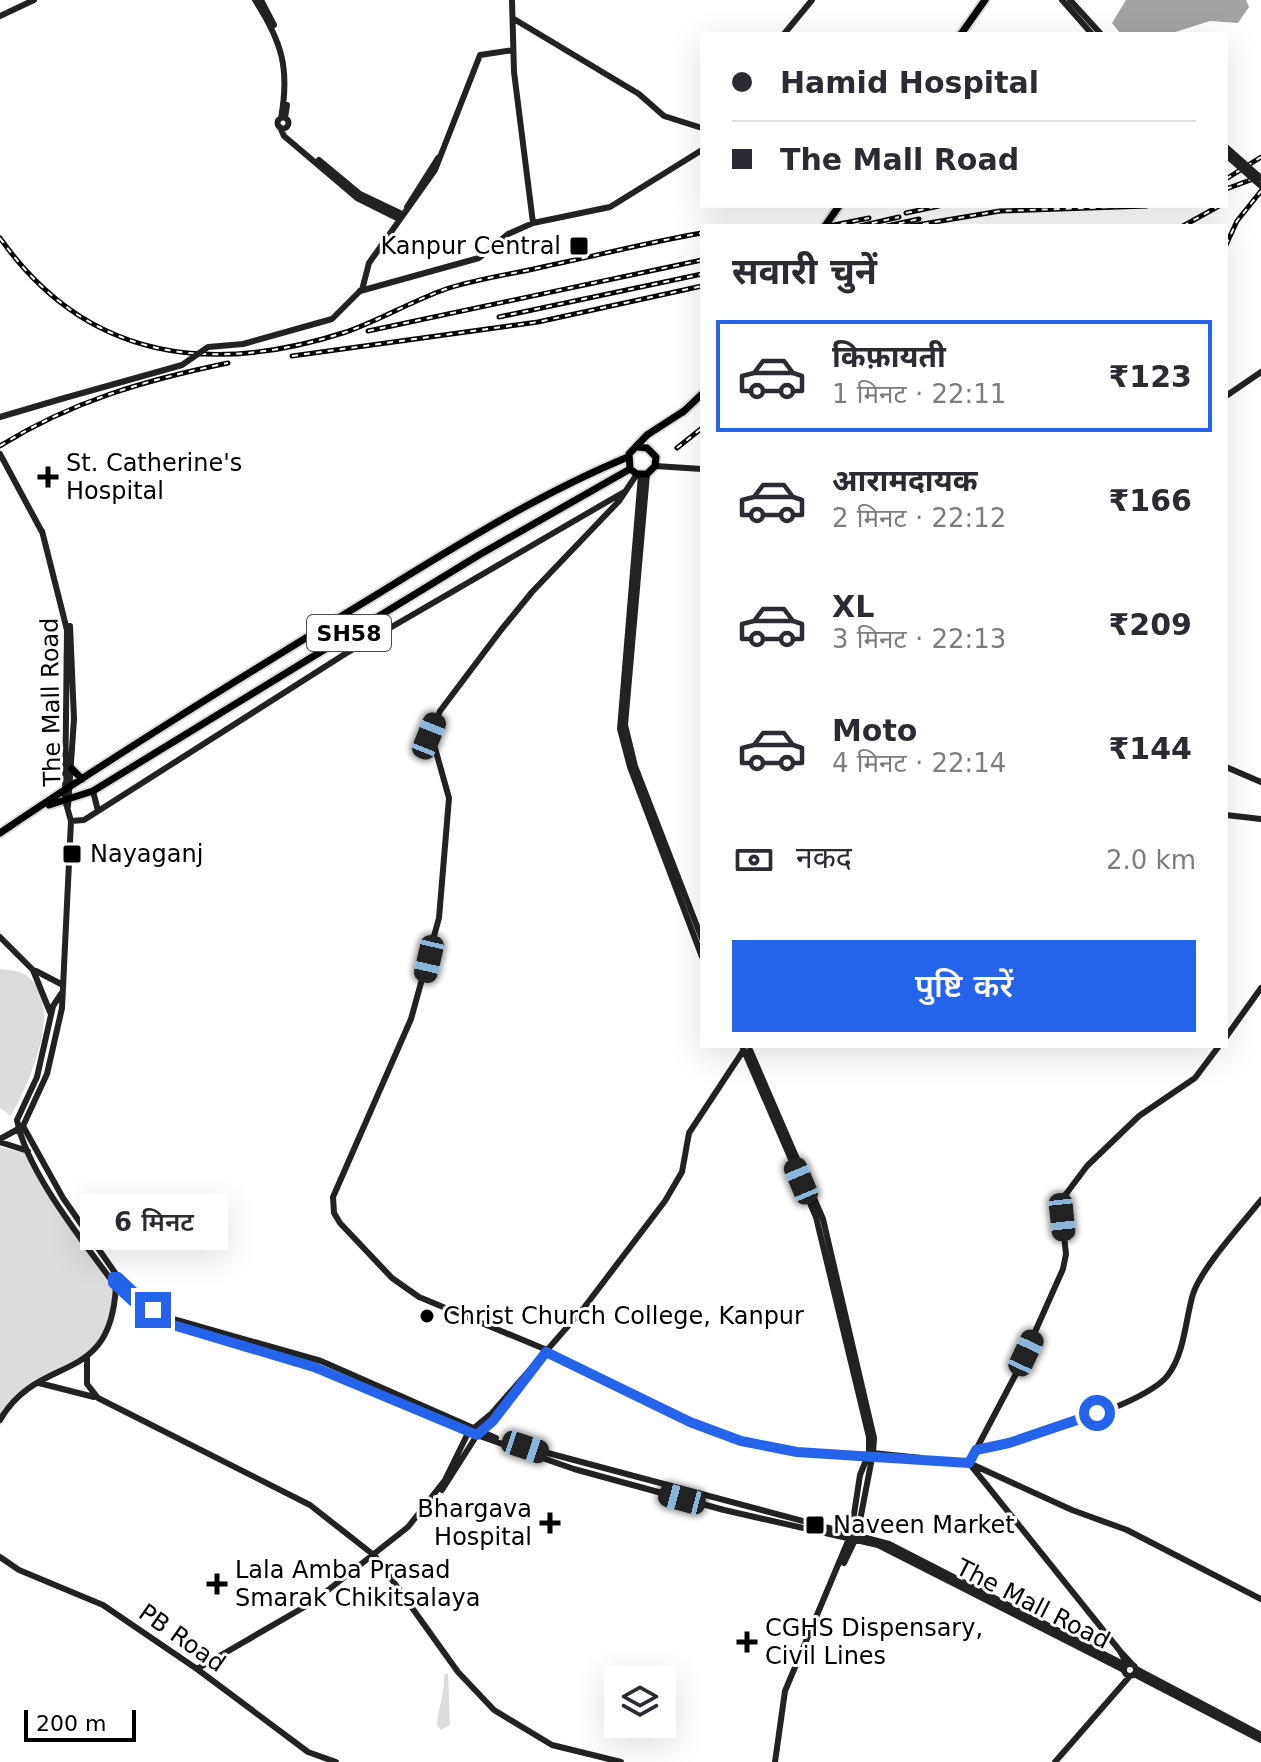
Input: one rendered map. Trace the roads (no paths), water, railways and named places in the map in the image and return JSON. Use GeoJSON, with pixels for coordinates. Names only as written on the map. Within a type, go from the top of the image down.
{"type":"FeatureCollection","features":[{"type":"Feature","properties":{"kind":"main road"},"geometry":{"type":"LineString","coordinates":[[959,32],[982,0]]}},
{"type":"Feature","properties":{"kind":"main road","name":"SH58"},"geometry":{"type":"LineString","coordinates":[[0,836],[129,746],[533,501],[644,448],[700,396]]}},
{"type":"Feature","properties":{"kind":"main road","name":"SH58"},"geometry":{"type":"LineString","coordinates":[[644,448],[647,435],[684,411]]}},
{"type":"Feature","properties":{"kind":"main road"},"geometry":{"type":"LineString","coordinates":[[644,448],[656,457],[655,466]]}},
{"type":"Feature","properties":{"kind":"main road"},"geometry":{"type":"LineString","coordinates":[[628,457],[639,473]]}},
{"type":"Feature","properties":{"kind":"main road","name":"SH58"},"geometry":{"type":"LineString","coordinates":[[68,802],[93,791],[479,555],[655,466]]}},
{"type":"Feature","properties":{"kind":"main road"},"geometry":{"type":"LineString","coordinates":[[72,769],[82,779]]}},
{"type":"Feature","properties":{"kind":"main road"},"geometry":{"type":"LineString","coordinates":[[0,836],[53,802],[68,802]]}},
{"type":"Feature","properties":{"kind":"street"},"geometry":{"type":"LineString","coordinates":[[0,16],[34,0]]}},
{"type":"Feature","properties":{"kind":"street"},"geometry":{"type":"LineString","coordinates":[[258,0],[285,65],[283,118],[277,123],[358,193],[400,217]]}},
{"type":"Feature","properties":{"kind":"street"},"geometry":{"type":"LineString","coordinates":[[512,0],[513,46],[533,223]]}},
{"type":"Feature","properties":{"kind":"street"},"geometry":{"type":"LineString","coordinates":[[786,32],[812,0]]}},
{"type":"Feature","properties":{"kind":"street"},"geometry":{"type":"LineString","coordinates":[[1062,0],[1090,32]]}},
{"type":"Feature","properties":{"kind":"street"},"geometry":{"type":"LineString","coordinates":[[1070,0],[1099,32]]}},
{"type":"Feature","properties":{"kind":"street"},"geometry":{"type":"LineString","coordinates":[[514,19],[639,94],[664,116],[700,127]]}},
{"type":"Feature","properties":{"kind":"street"},"geometry":{"type":"LineString","coordinates":[[0,417],[182,365],[208,347],[243,344],[332,319],[361,290],[369,263],[438,158],[480,55],[513,46],[529,29]]}},
{"type":"Feature","properties":{"kind":"street"},"geometry":{"type":"LineString","coordinates":[[1228,149],[1261,178]]}},
{"type":"Feature","properties":{"kind":"street"},"geometry":{"type":"LineString","coordinates":[[361,290],[484,256],[508,234],[533,223],[610,207],[700,151]]}},
{"type":"Feature","properties":{"kind":"street"},"geometry":{"type":"LineString","coordinates":[[1228,157],[1261,186]]}},
{"type":"Feature","properties":{"kind":"street"},"geometry":{"type":"LineString","coordinates":[[1228,395],[1261,372]]}},
{"type":"Feature","properties":{"kind":"street","name":"The Mall Road"},"geometry":{"type":"LineString","coordinates":[[0,454],[42,531],[65,609],[72,653],[72,769],[69,788]]}},
{"type":"Feature","properties":{"kind":"street"},"geometry":{"type":"LineString","coordinates":[[655,466],[700,469]]}},
{"type":"Feature","properties":{"kind":"street"},"geometry":{"type":"LineString","coordinates":[[639,473],[627,491],[532,592],[462,681],[434,725],[429,739],[435,748],[449,798],[439,918],[411,1017],[333,1202],[336,1217],[392,1278],[419,1297],[547,1351],[731,1438],[797,1452],[969,1463],[1072,1510],[1127,1530],[1261,1599]]}},
{"type":"Feature","properties":{"kind":"street"},"geometry":{"type":"LineString","coordinates":[[639,473],[623,735],[633,770],[699,938]]}},
{"type":"Feature","properties":{"kind":"street"},"geometry":{"type":"LineString","coordinates":[[71,821],[80,822],[345,654],[627,491]]}},
{"type":"Feature","properties":{"kind":"street","name":"The Mall Road"},"geometry":{"type":"LineString","coordinates":[[21,1127],[47,1074],[60,1022],[71,821],[68,802],[65,609]]}},
{"type":"Feature","properties":{"kind":"street"},"geometry":{"type":"LineString","coordinates":[[1228,768],[1261,782]]}},
{"type":"Feature","properties":{"kind":"street"},"geometry":{"type":"LineString","coordinates":[[93,791],[98,811]]}},
{"type":"Feature","properties":{"kind":"street"},"geometry":{"type":"LineString","coordinates":[[1228,815],[1261,819]]}},
{"type":"Feature","properties":{"kind":"street"},"geometry":{"type":"LineString","coordinates":[[0,937],[33,970],[61,984]]}},
{"type":"Feature","properties":{"kind":"street"},"geometry":{"type":"LineString","coordinates":[[33,970],[51,1015]]}},
{"type":"Feature","properties":{"kind":"street"},"geometry":{"type":"LineString","coordinates":[[1228,1034],[1261,988]]}},
{"type":"Feature","properties":{"kind":"street","name":"The Mall Road"},"geometry":{"type":"LineString","coordinates":[[61,994],[51,1015],[37,1077],[17,1116],[28,1151],[62,1210],[131,1299],[163,1322],[296,1361],[475,1432]]}},
{"type":"Feature","properties":{"kind":"street"},"geometry":{"type":"LineString","coordinates":[[376,1558],[426,1506],[445,1480],[458,1451],[583,1309],[677,1183],[689,1133],[746,1048]]}},
{"type":"Feature","properties":{"kind":"street"},"geometry":{"type":"LineString","coordinates":[[746,1048],[823,1219],[874,1438],[860,1475],[853,1538],[785,1691],[775,1762]]}},
{"type":"Feature","properties":{"kind":"street"},"geometry":{"type":"LineString","coordinates":[[969,1463],[1018,1370],[1063,1269],[1066,1254],[1060,1202],[1087,1166],[1139,1116],[1195,1078],[1218,1048]]}},
{"type":"Feature","properties":{"kind":"street"},"geometry":{"type":"LineString","coordinates":[[0,1140],[21,1127]]}},
{"type":"Feature","properties":{"kind":"street","name":"The Mall Road"},"geometry":{"type":"LineString","coordinates":[[21,1127],[116,1281],[166,1317],[299,1353],[475,1432],[574,1469],[878,1545],[917,1561],[1261,1738]]}},
{"type":"Feature","properties":{"kind":"street"},"geometry":{"type":"LineString","coordinates":[[0,1140],[28,1151]]}},
{"type":"Feature","properties":{"kind":"street"},"geometry":{"type":"LineString","coordinates":[[976,1450],[1009,1443],[1122,1404],[1165,1379],[1184,1334],[1194,1291],[1261,1200]]}},
{"type":"Feature","properties":{"kind":"street"},"geometry":{"type":"LineString","coordinates":[[0,1420],[17,1397],[87,1357],[109,1331],[116,1281]]}},
{"type":"Feature","properties":{"kind":"street"},"geometry":{"type":"LineString","coordinates":[[114,1306],[131,1299]]}},
{"type":"Feature","properties":{"kind":"street"},"geometry":{"type":"LineString","coordinates":[[87,1357],[87,1384],[98,1397]]}},
{"type":"Feature","properties":{"kind":"street"},"geometry":{"type":"LineString","coordinates":[[38,1383],[98,1397],[310,1505],[376,1558],[458,1672],[494,1710],[552,1745],[621,1762]]}},
{"type":"Feature","properties":{"kind":"street"},"geometry":{"type":"LineString","coordinates":[[458,1451],[459,1428]]}},
{"type":"Feature","properties":{"kind":"street"},"geometry":{"type":"LineString","coordinates":[[197,1669],[313,1602],[376,1558],[427,1512],[475,1432]]}},
{"type":"Feature","properties":{"kind":"street"},"geometry":{"type":"LineString","coordinates":[[969,1463],[1120,1651],[1129,1669],[1108,1702],[1055,1762]]}},
{"type":"Feature","properties":{"kind":"street","name":"PB Road"},"geometry":{"type":"LineString","coordinates":[[0,1557],[19,1570],[103,1605],[197,1669],[308,1752],[336,1762]]}},
{"type":"Feature","properties":{"kind":"railway"},"geometry":{"type":"LineString","coordinates":[[1228,178],[1261,157]]}},
{"type":"Feature","properties":{"kind":"railway"},"geometry":{"type":"LineString","coordinates":[[1228,188],[1261,176]]}},
{"type":"Feature","properties":{"kind":"railway"},"geometry":{"type":"LineString","coordinates":[[1228,241],[1237,221],[1261,191]]}},
{"type":"Feature","properties":{"kind":"railway"},"geometry":{"type":"LineString","coordinates":[[906,213],[930,208]]}},
{"type":"Feature","properties":{"kind":"railway"},"geometry":{"type":"LineString","coordinates":[[923,224],[1000,211],[1088,208]]}},
{"type":"Feature","properties":{"kind":"railway"},"geometry":{"type":"LineString","coordinates":[[1187,224],[1215,208]]}},
{"type":"Feature","properties":{"kind":"railway"},"geometry":{"type":"LineString","coordinates":[[869,224],[899,217]]}},
{"type":"Feature","properties":{"kind":"railway"},"geometry":{"type":"LineString","coordinates":[[839,224],[869,218]]}},
{"type":"Feature","properties":{"kind":"railway"},"geometry":{"type":"LineString","coordinates":[[896,224],[919,219]]}},
{"type":"Feature","properties":{"kind":"railway"},"geometry":{"type":"LineString","coordinates":[[0,238],[34,279],[71,310],[111,333],[154,347],[199,354],[247,353],[296,346],[346,332],[458,285],[700,233]]}},
{"type":"Feature","properties":{"kind":"railway"},"geometry":{"type":"LineString","coordinates":[[368,331],[700,260]]}},
{"type":"Feature","properties":{"kind":"railway"},"geometry":{"type":"LineString","coordinates":[[499,317],[700,274]]}},
{"type":"Feature","properties":{"kind":"railway"},"geometry":{"type":"LineString","coordinates":[[292,356],[538,322],[700,286]]}},
{"type":"Feature","properties":{"kind":"railway"},"geometry":{"type":"LineString","coordinates":[[0,446],[82,404],[168,377],[228,363]]}},
{"type":"Feature","properties":{"kind":"railway"},"geometry":{"type":"LineString","coordinates":[[677,448],[700,430]]}},
{"type":"Feature","properties":{"kind":"place","name":"Kanpur Central"},"geometry":{"type":"Point","coordinates":[579,246]}},
{"type":"Feature","properties":{"kind":"place","name":"St. Catherine's Hospital"},"geometry":{"type":"Point","coordinates":[48,477]}},
{"type":"Feature","properties":{"kind":"place","name":"Nayaganj"},"geometry":{"type":"Point","coordinates":[72,854]}},
{"type":"Feature","properties":{"kind":"place","name":"Christ Church College, Kanpur"},"geometry":{"type":"Point","coordinates":[427,1316]}},
{"type":"Feature","properties":{"kind":"place","name":"Bhargava Hospital"},"geometry":{"type":"Point","coordinates":[550,1523]}},
{"type":"Feature","properties":{"kind":"place","name":"Naveen Market"},"geometry":{"type":"Point","coordinates":[815,1525]}},
{"type":"Feature","properties":{"kind":"place","name":"Lala Amba Prasad Smarak Chikitsalaya"},"geometry":{"type":"Point","coordinates":[217,1584]}},
{"type":"Feature","properties":{"kind":"place","name":"CGHS Dispensary, Civil Lines"},"geometry":{"type":"Point","coordinates":[747,1642]}}]}
